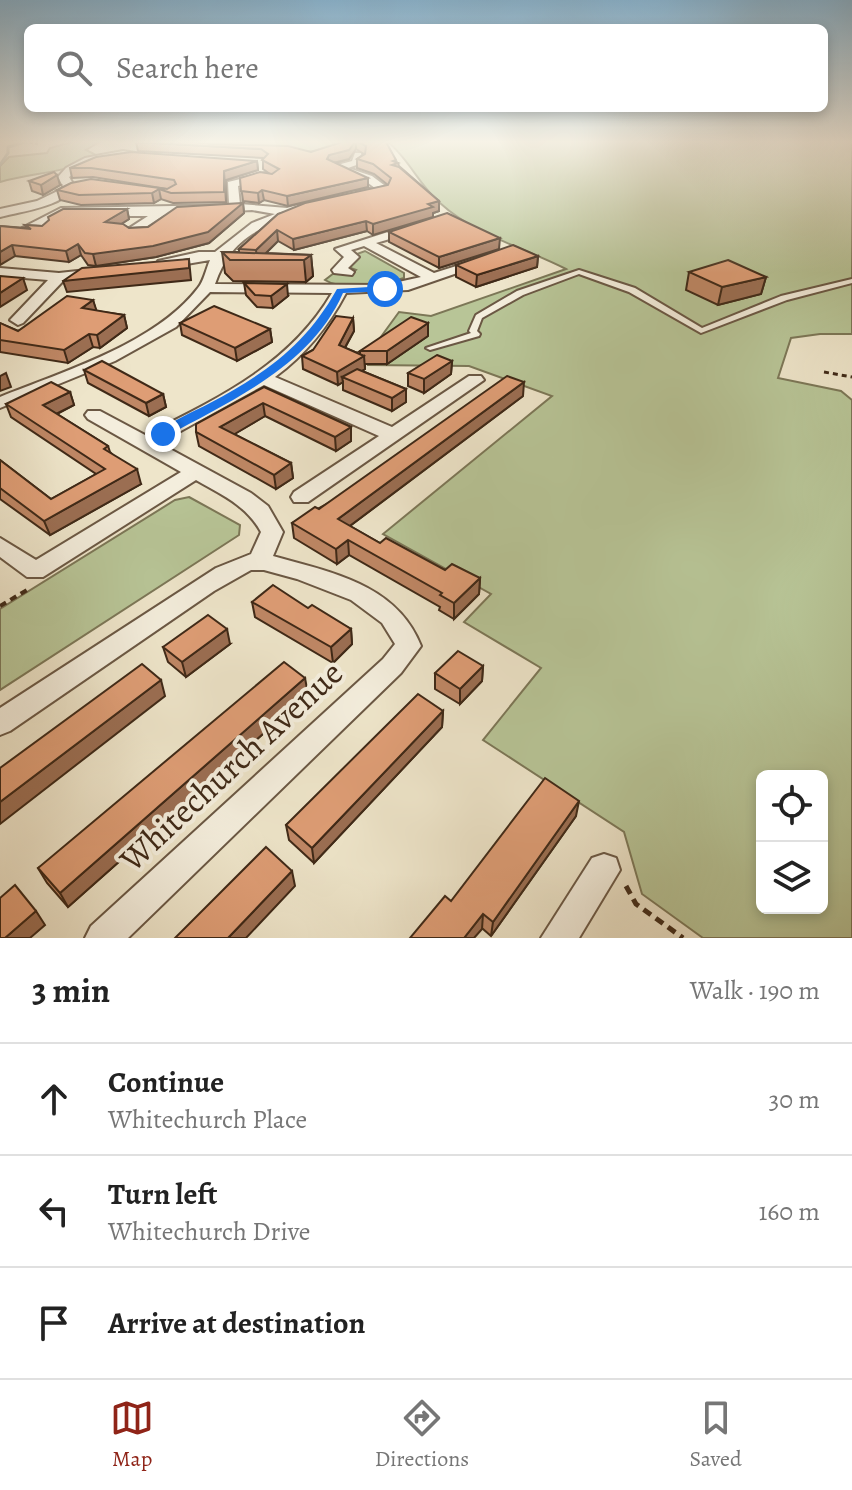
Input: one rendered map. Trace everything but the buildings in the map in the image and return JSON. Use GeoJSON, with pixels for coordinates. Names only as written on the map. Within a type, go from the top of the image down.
{"type":"FeatureCollection","features":[{"type":"Feature","properties":{"kind":"street"},"geometry":{"type":"LineString","coordinates":[[0,213],[41,203],[76,186]]}},
{"type":"Feature","properties":{"kind":"street"},"geometry":{"type":"LineString","coordinates":[[232,186],[235,207]]}},
{"type":"Feature","properties":{"kind":"street"},"geometry":{"type":"LineString","coordinates":[[352,195],[384,190],[381,186]]}},
{"type":"Feature","properties":{"kind":"street"},"geometry":{"type":"LineString","coordinates":[[0,403],[148,339],[171,324],[206,288],[218,256],[256,226],[311,205]]}},
{"type":"Feature","properties":{"kind":"street"},"geometry":{"type":"LineString","coordinates":[[28,228],[68,211],[161,212],[235,207],[287,212]]}},
{"type":"Feature","properties":{"kind":"street"},"geometry":{"type":"LineString","coordinates":[[132,232],[161,212]]}},
{"type":"Feature","properties":{"kind":"street"},"geometry":{"type":"LineString","coordinates":[[347,272],[339,270],[352,257],[341,249],[425,225]]}},
{"type":"Feature","properties":{"kind":"street"},"geometry":{"type":"LineString","coordinates":[[14,227],[43,230]]}},
{"type":"Feature","properties":{"kind":"street"},"geometry":{"type":"LineString","coordinates":[[365,242],[433,278]]}},
{"type":"Feature","properties":{"kind":"street"},"geometry":{"type":"LineString","coordinates":[[206,288],[385,289],[433,278],[503,255]]}},
{"type":"Feature","properties":{"kind":"street"},"geometry":{"type":"LineString","coordinates":[[143,268],[199,256],[218,256]]}},
{"type":"Feature","properties":{"kind":"street"},"geometry":{"type":"LineString","coordinates":[[20,267],[59,277],[118,271]]}},
{"type":"Feature","properties":{"kind":"street"},"geometry":{"type":"LineString","coordinates":[[18,320],[59,277]]}},
{"type":"Feature","properties":{"kind":"street"},"geometry":{"type":"LineString","coordinates":[[147,442],[264,378],[307,338],[332,308],[340,291]]}},
{"type":"Feature","properties":{"kind":"street"},"geometry":{"type":"LineString","coordinates":[[264,378],[393,435]]}},
{"type":"Feature","properties":{"kind":"street"},"geometry":{"type":"LineString","coordinates":[[301,497],[475,380]]}},
{"type":"Feature","properties":{"kind":"street"},"geometry":{"type":"LineString","coordinates":[[0,723],[216,578],[236,566],[259,561],[272,532],[260,511],[244,498],[94,415]]}},
{"type":"Feature","properties":{"kind":"street"},"geometry":{"type":"LineString","coordinates":[[0,546],[35,571],[195,472]]}},
{"type":"Feature","properties":{"kind":"street","name":"Whitechurch Avenue"},"geometry":{"type":"LineString","coordinates":[[103,938],[392,666],[408,646],[405,632],[393,618],[358,592],[327,578],[259,561]]}},
{"type":"Feature","properties":{"kind":"street"},"geometry":{"type":"LineString","coordinates":[[559,938],[615,878]]}},
{"type":"Feature","properties":{"kind":"lane"},"geometry":{"type":"LineString","coordinates":[[430,348],[476,334],[473,331],[479,317],[520,293],[579,272],[632,290],[701,331],[784,298],[852,281]]}},
{"type":"Feature","properties":{"kind":"path"},"geometry":{"type":"LineString","coordinates":[[824,372],[852,377]]}},
{"type":"Feature","properties":{"kind":"path"},"geometry":{"type":"LineString","coordinates":[[0,606],[27,590]]}},
{"type":"Feature","properties":{"kind":"path"},"geometry":{"type":"LineString","coordinates":[[615,878],[636,904],[683,938]]}},
{"type":"Feature","properties":{"kind":"green space"},"geometry":{"type":"Polygon","coordinates":[[[425,186],[852,186],[852,334],[791,338],[778,378],[841,391],[852,400],[852,938],[703,938],[642,894],[624,832],[483,740],[541,668],[464,622],[491,594],[383,534],[552,396],[469,366],[368,365],[367,356],[399,312],[431,316],[566,269],[484,233],[454,214],[425,186]]]}},
{"type":"Feature","properties":{"kind":"green space"},"geometry":{"type":"Polygon","coordinates":[[[365,251],[404,273],[404,278],[352,285],[325,280],[334,273],[351,275],[356,270],[348,267],[356,260],[357,254],[365,251]]]}},
{"type":"Feature","properties":{"kind":"green space"},"geometry":{"type":"Polygon","coordinates":[[[189,497],[240,525],[239,535],[0,690],[0,609],[175,500],[189,497]]]}},
{"type":"Feature","properties":{"kind":"route"},"geometry":{"type":"LineString","coordinates":[[163,434],[264,378],[307,338],[332,308],[340,291],[385,289]]}}]}
